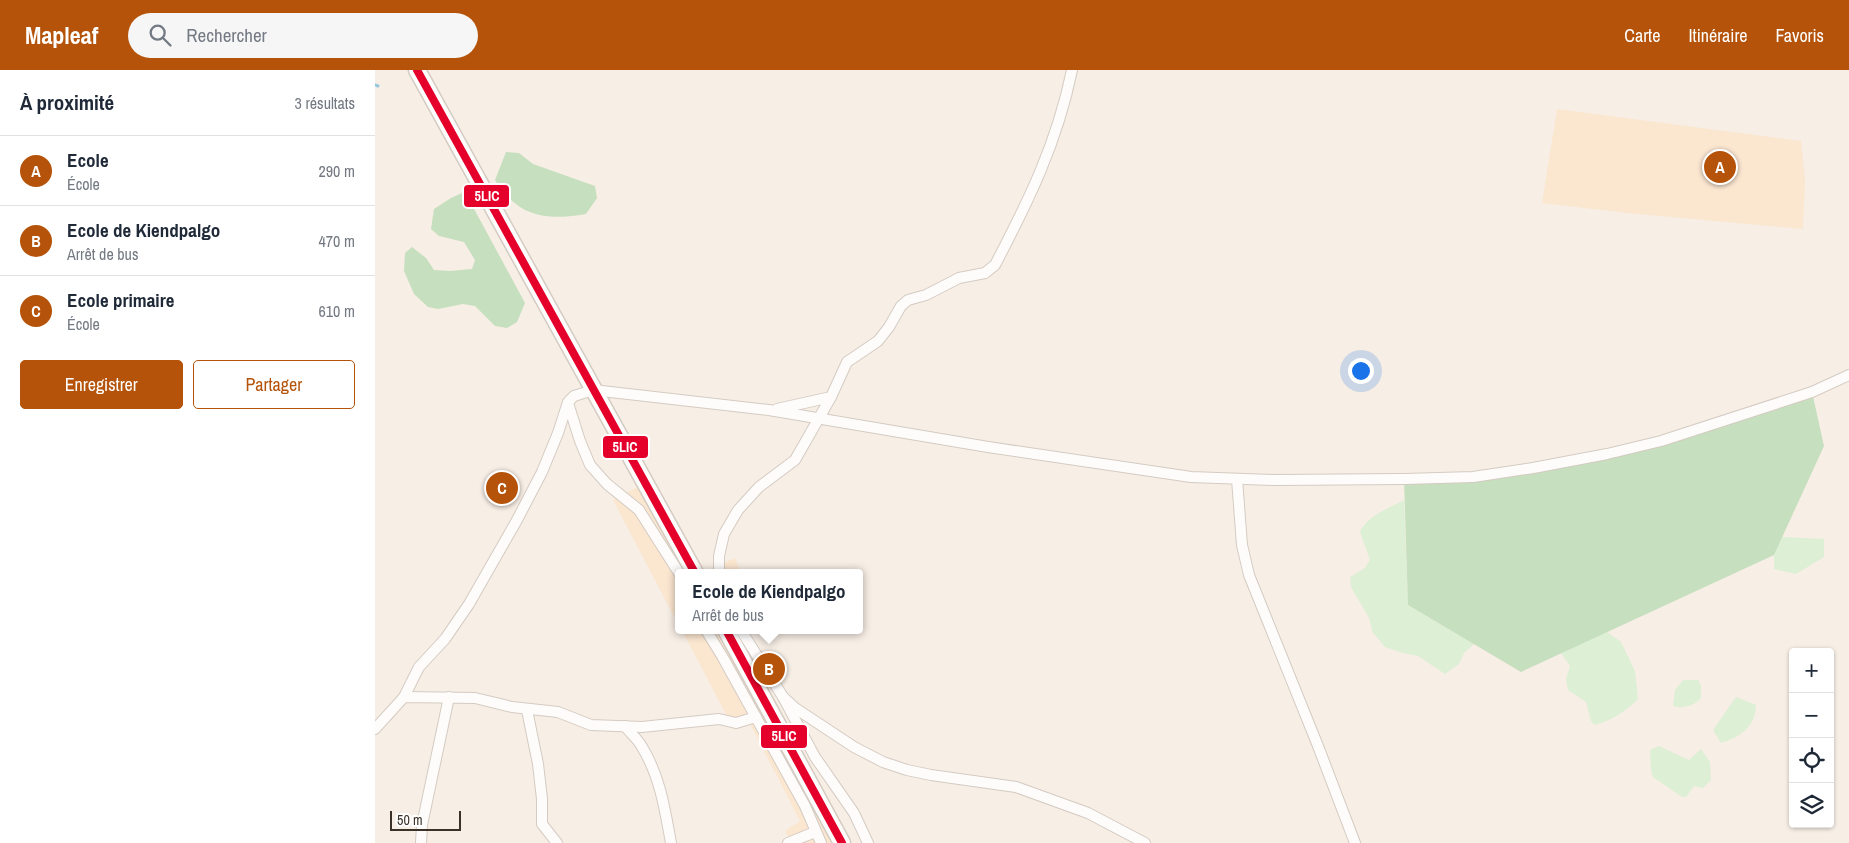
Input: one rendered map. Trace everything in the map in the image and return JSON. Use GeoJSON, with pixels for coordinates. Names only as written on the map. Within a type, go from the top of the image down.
{"type":"FeatureCollection","features":[{"type":"Feature","properties":{"kind":"highway"},"geometry":{"type":"LineString","coordinates":[[417,70],[693,569]]}},
{"type":"Feature","properties":{"kind":"highway"},"geometry":{"type":"LineString","coordinates":[[728,634],[842,843]]}},
{"type":"Feature","properties":{"kind":"street"},"geometry":{"type":"LineString","coordinates":[[719,569],[723,534],[738,510],[759,487],[795,460],[831,397],[847,362],[878,341],[901,306],[908,300],[926,295],[959,278],[985,273],[995,264],[1032,193],[1054,140],[1065,105],[1072,70]]}},
{"type":"Feature","properties":{"kind":"street"},"geometry":{"type":"LineString","coordinates":[[375,729],[405,697],[419,667],[445,639],[469,604],[542,472],[559,434],[567,402],[574,396],[593,390],[769,410],[988,447],[1188,477],[1404,479],[1473,477],[1533,468],[1661,441],[1812,392],[1849,375]]}},
{"type":"Feature","properties":{"kind":"street"},"geometry":{"type":"LineString","coordinates":[[769,410],[831,397]]}},
{"type":"Feature","properties":{"kind":"street"},"geometry":{"type":"LineString","coordinates":[[567,402],[590,465],[607,484],[639,510],[676,569]]}},
{"type":"Feature","properties":{"kind":"street"},"geometry":{"type":"LineString","coordinates":[[1237,478],[1242,545],[1249,575],[1355,843]]}},
{"type":"Feature","properties":{"kind":"street"},"geometry":{"type":"LineString","coordinates":[[708,634],[805,806],[821,843]]}},
{"type":"Feature","properties":{"kind":"street"},"geometry":{"type":"LineString","coordinates":[[744,634],[783,697],[815,757],[855,813],[868,843]]}},
{"type":"Feature","properties":{"kind":"street"},"geometry":{"type":"LineString","coordinates":[[405,697],[475,698],[527,710],[558,712],[591,725],[642,727],[719,719],[736,723],[756,716]]}},
{"type":"Feature","properties":{"kind":"street"},"geometry":{"type":"LineString","coordinates":[[421,843],[422,825],[449,697]]}},
{"type":"Feature","properties":{"kind":"street"},"geometry":{"type":"LineString","coordinates":[[783,697],[795,708],[854,747],[883,762],[907,770],[1016,787],[1088,813],[1145,843]]}},
{"type":"Feature","properties":{"kind":"street"},"geometry":{"type":"LineString","coordinates":[[527,710],[542,799],[542,824],[557,843]]}},
{"type":"Feature","properties":{"kind":"street"},"geometry":{"type":"LineString","coordinates":[[625,726],[642,746],[653,769],[663,800],[671,843]]}},
{"type":"Feature","properties":{"kind":"street"},"geometry":{"type":"LineString","coordinates":[[788,843],[815,832]]}},
{"type":"Feature","properties":{"kind":"shaded area"},"geometry":{"type":"Polygon","coordinates":[[[1557,109],[1801,141],[1805,179],[1803,229],[1627,213],[1542,203],[1557,109]]]}},
{"type":"Feature","properties":{"kind":"shaded area"},"geometry":{"type":"Polygon","coordinates":[[[645,483],[693,569],[675,569],[675,618],[613,500],[645,483]]]}},
{"type":"Feature","properties":{"kind":"shaded area"},"geometry":{"type":"Polygon","coordinates":[[[735,558],[739,569],[710,569],[735,558]]]}},
{"type":"Feature","properties":{"kind":"shaded area"},"geometry":{"type":"Polygon","coordinates":[[[684,634],[728,634],[842,843],[792,843],[785,831],[800,821],[750,724],[734,730],[684,634]]]}},
{"type":"Feature","properties":{"kind":"green space"},"geometry":{"type":"Polygon","coordinates":[[[506,152],[519,153],[533,164],[595,186],[597,198],[586,214],[558,217],[545,216],[523,209],[513,202],[495,180],[506,152]]]}},
{"type":"Feature","properties":{"kind":"green space"},"geometry":{"type":"Polygon","coordinates":[[[462,193],[473,207],[525,303],[517,322],[507,328],[495,326],[475,306],[463,304],[438,309],[428,307],[414,294],[404,271],[405,253],[412,247],[426,258],[434,270],[472,269],[475,260],[464,242],[439,236],[431,229],[434,209],[462,193]]]}},
{"type":"Feature","properties":{"kind":"green space"},"geometry":{"type":"Polygon","coordinates":[[[1812,392],[1824,446],[1774,555],[1521,672],[1408,605],[1404,479],[1474,477],[1607,454],[1812,392]]]}},
{"type":"Feature","properties":{"kind":"green space"},"geometry":{"type":"Polygon","coordinates":[[[1404,500],[1408,605],[1474,644],[1464,653],[1459,664],[1445,674],[1418,656],[1385,647],[1373,633],[1369,618],[1351,587],[1350,577],[1365,568],[1370,560],[1360,532],[1373,517],[1404,500]]]}},
{"type":"Feature","properties":{"kind":"green space"},"geometry":{"type":"Polygon","coordinates":[[[1782,537],[1824,539],[1824,557],[1796,574],[1774,569],[1774,555],[1782,537]]]}},
{"type":"Feature","properties":{"kind":"green space"},"geometry":{"type":"Polygon","coordinates":[[[1607,632],[1621,642],[1635,671],[1638,699],[1618,715],[1595,725],[1591,721],[1586,702],[1568,690],[1566,679],[1570,666],[1561,653],[1607,632]]]}},
{"type":"Feature","properties":{"kind":"green space"},"geometry":{"type":"Polygon","coordinates":[[[1683,680],[1698,680],[1701,685],[1701,698],[1688,706],[1673,706],[1675,690],[1683,680]]]}},
{"type":"Feature","properties":{"kind":"green space"},"geometry":{"type":"Polygon","coordinates":[[[1736,697],[1756,705],[1753,719],[1746,730],[1721,743],[1713,730],[1736,697]]]}},
{"type":"Feature","properties":{"kind":"green space"},"geometry":{"type":"Polygon","coordinates":[[[1659,746],[1689,760],[1701,749],[1710,762],[1711,780],[1703,788],[1694,786],[1686,797],[1682,797],[1653,777],[1650,750],[1659,746]]]}},
{"type":"Feature","properties":{"kind":"transit line","name":"5LIC"},"geometry":{"type":"LineString","coordinates":[[417,70],[693,569]]}},
{"type":"Feature","properties":{"kind":"transit line","name":"5LIC"},"geometry":{"type":"LineString","coordinates":[[728,634],[842,843]]}},
{"type":"Feature","properties":{"kind":"place","name":"Ecole"},"geometry":{"type":"Point","coordinates":[1720,167]}},
{"type":"Feature","properties":{"kind":"place","name":"Ecole primaire"},"geometry":{"type":"Point","coordinates":[502,488]}},
{"type":"Feature","properties":{"kind":"place","name":"Ecole de Kiendpalgo"},"geometry":{"type":"Point","coordinates":[769,669]}}]}
